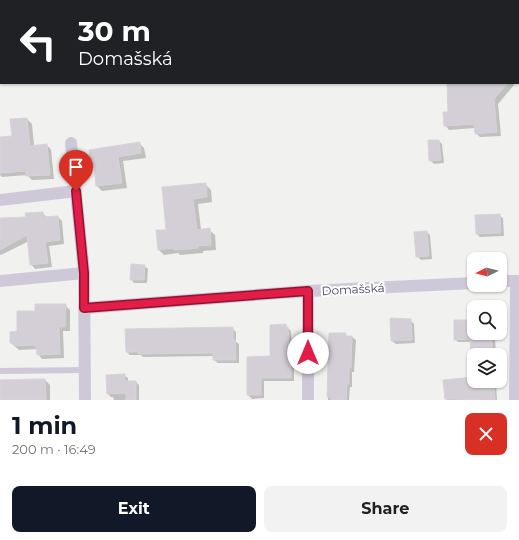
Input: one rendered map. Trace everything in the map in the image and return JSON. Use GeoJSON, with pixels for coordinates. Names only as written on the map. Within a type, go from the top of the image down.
{"type":"FeatureCollection","features":[{"type":"Feature","properties":{"kind":"street"},"geometry":{"type":"LineString","coordinates":[[71,143],[84,273],[85,400]]}},
{"type":"Feature","properties":{"kind":"street"},"geometry":{"type":"LineString","coordinates":[[0,200],[76,191]]}},
{"type":"Feature","properties":{"kind":"street"},"geometry":{"type":"LineString","coordinates":[[0,281],[84,273]]}},
{"type":"Feature","properties":{"kind":"street"},"geometry":{"type":"LineString","coordinates":[[507,281],[517,280],[515,400]]}},
{"type":"Feature","properties":{"kind":"street","name":"Domašská"},"geometry":{"type":"LineString","coordinates":[[84,308],[308,291],[467,283]]}},
{"type":"Feature","properties":{"kind":"street"},"geometry":{"type":"LineString","coordinates":[[308,291],[308,400]]}},
{"type":"Feature","properties":{"kind":"lane"},"geometry":{"type":"LineString","coordinates":[[0,371],[85,370]]}},
{"type":"Feature","properties":{"kind":"building"},"geometry":{"type":"Polygon","coordinates":[[[447,84],[507,84],[494,99],[497,132],[475,134],[474,124],[444,126],[443,112],[448,112],[447,84]]]}},
{"type":"Feature","properties":{"kind":"building"},"geometry":{"type":"Polygon","coordinates":[[[27,118],[30,146],[47,144],[50,175],[26,176],[26,171],[0,173],[0,137],[12,136],[10,119],[27,118]]]}},
{"type":"Feature","properties":{"kind":"building"},"geometry":{"type":"Polygon","coordinates":[[[428,140],[439,140],[441,160],[429,161],[428,140]]]}},
{"type":"Feature","properties":{"kind":"building"},"geometry":{"type":"Polygon","coordinates":[[[140,142],[141,153],[118,157],[122,183],[96,186],[94,166],[91,167],[89,150],[140,142]]]}},
{"type":"Feature","properties":{"kind":"building"},"geometry":{"type":"Polygon","coordinates":[[[206,183],[207,197],[193,199],[197,230],[210,228],[211,245],[198,246],[198,248],[174,250],[173,248],[158,250],[156,230],[166,230],[162,187],[206,183]]]}},
{"type":"Feature","properties":{"kind":"building"},"geometry":{"type":"Polygon","coordinates":[[[43,212],[44,217],[58,216],[60,240],[45,242],[48,263],[30,265],[27,235],[0,250],[0,218],[26,217],[25,213],[43,212]]]}},
{"type":"Feature","properties":{"kind":"building"},"geometry":{"type":"Polygon","coordinates":[[[500,214],[501,233],[476,234],[475,215],[500,214]]]}},
{"type":"Feature","properties":{"kind":"building"},"geometry":{"type":"Polygon","coordinates":[[[427,231],[429,256],[416,257],[414,232],[427,231]]]}},
{"type":"Feature","properties":{"kind":"building"},"geometry":{"type":"Polygon","coordinates":[[[131,264],[145,265],[144,280],[130,280],[131,264]]]}},
{"type":"Feature","properties":{"kind":"building"},"geometry":{"type":"Polygon","coordinates":[[[35,304],[66,304],[65,327],[59,327],[60,354],[37,355],[36,345],[14,346],[14,343],[10,343],[10,332],[17,331],[17,311],[35,311],[35,304]]]}},
{"type":"Feature","properties":{"kind":"building"},"geometry":{"type":"Polygon","coordinates":[[[390,318],[411,319],[412,340],[391,341],[390,318]]]}},
{"type":"Feature","properties":{"kind":"building"},"geometry":{"type":"Polygon","coordinates":[[[454,320],[467,320],[467,339],[454,340],[454,320]]]}},
{"type":"Feature","properties":{"kind":"building"},"geometry":{"type":"Polygon","coordinates":[[[286,324],[286,327],[288,327],[289,358],[291,358],[291,378],[261,378],[261,395],[247,395],[247,357],[270,356],[270,325],[286,324]]]}},
{"type":"Feature","properties":{"kind":"building"},"geometry":{"type":"Polygon","coordinates":[[[233,327],[236,360],[213,360],[213,353],[138,354],[138,352],[126,352],[125,329],[233,327]]]}},
{"type":"Feature","properties":{"kind":"building"},"geometry":{"type":"Polygon","coordinates":[[[329,333],[346,333],[346,336],[352,336],[351,368],[349,368],[349,384],[347,384],[346,400],[331,400],[331,397],[327,397],[329,333]]]}},
{"type":"Feature","properties":{"kind":"building"},"geometry":{"type":"Polygon","coordinates":[[[470,340],[492,340],[492,348],[471,348],[470,340]]]}},
{"type":"Feature","properties":{"kind":"building"},"geometry":{"type":"Polygon","coordinates":[[[125,374],[125,381],[136,381],[136,400],[126,400],[126,393],[107,394],[106,375],[125,374]]]}},
{"type":"Feature","properties":{"kind":"building"},"geometry":{"type":"Polygon","coordinates":[[[467,378],[467,388],[494,388],[495,400],[445,399],[443,380],[467,378]]]}},
{"type":"Feature","properties":{"kind":"building"},"geometry":{"type":"Polygon","coordinates":[[[45,379],[46,400],[0,400],[0,380],[45,379]]]}},
{"type":"Feature","properties":{"kind":"route"},"geometry":{"type":"LineString","coordinates":[[76,191],[84,273],[84,308],[308,291],[308,353]]}}]}
